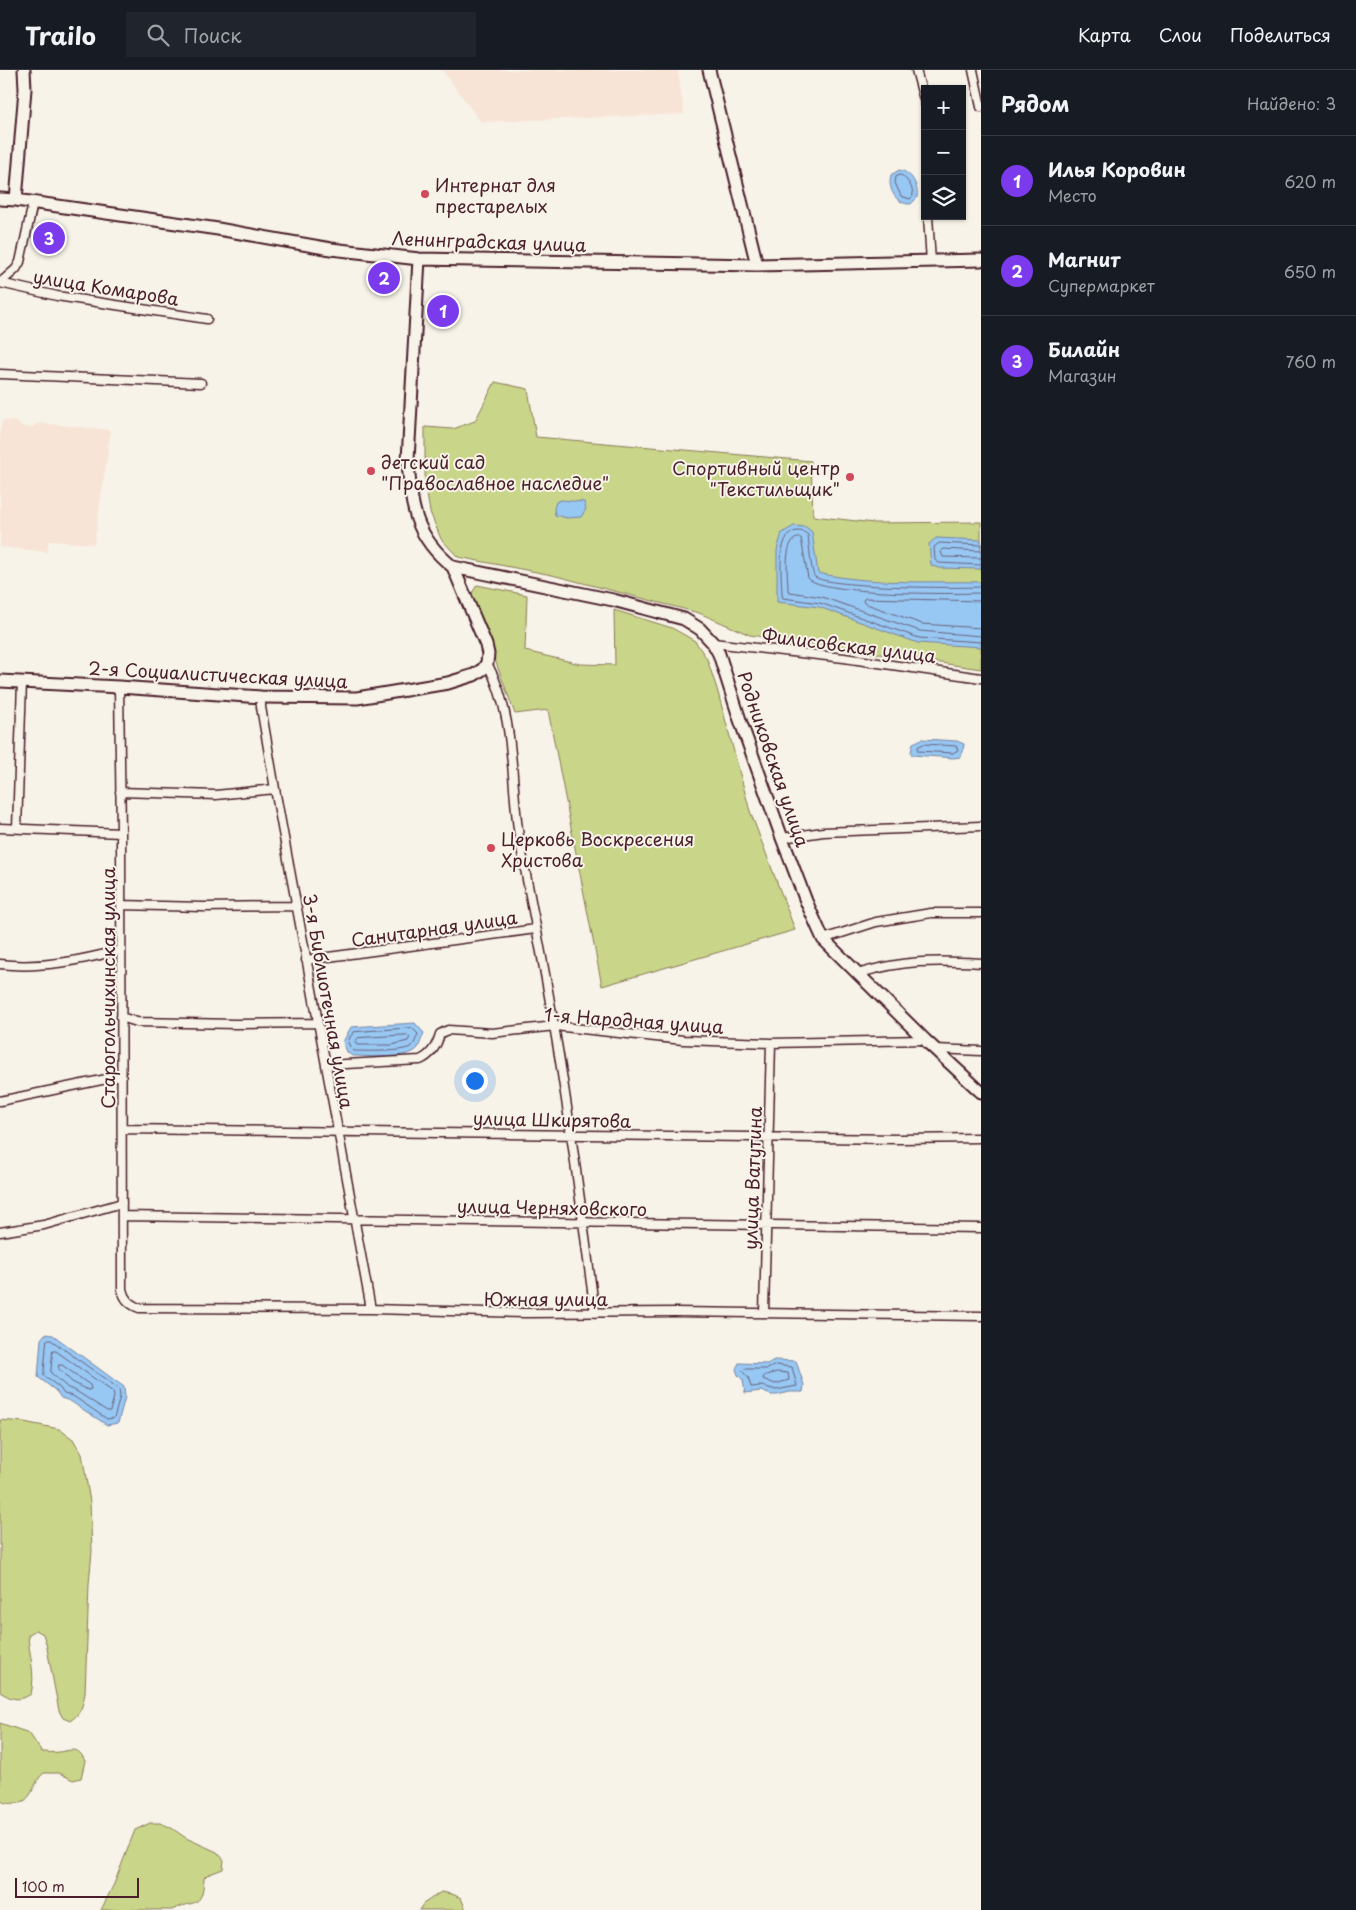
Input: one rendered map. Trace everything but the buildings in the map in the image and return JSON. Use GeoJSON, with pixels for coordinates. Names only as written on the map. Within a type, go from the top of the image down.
{"type":"FeatureCollection","features":[{"type":"Feature","properties":{"kind":"main road"},"geometry":{"type":"LineString","coordinates":[[16,200],[25,89],[24,70]]}},
{"type":"Feature","properties":{"kind":"main road"},"geometry":{"type":"LineString","coordinates":[[709,70],[757,265]]}},
{"type":"Feature","properties":{"kind":"main road","name":"Ленинградская улица"},"geometry":{"type":"LineString","coordinates":[[0,199],[218,229],[331,249],[419,259],[757,265],[981,260]]}},
{"type":"Feature","properties":{"kind":"main road"},"geometry":{"type":"LineString","coordinates":[[419,259],[408,460],[410,490],[415,515],[425,537],[436,554],[452,566],[486,645],[487,663]]}},
{"type":"Feature","properties":{"kind":"main road","name":"Родниковская улица"},"geometry":{"type":"LineString","coordinates":[[452,566],[613,600],[684,619],[700,629],[713,643],[719,654],[782,838],[806,901],[824,939],[857,974],[981,1092]]}},
{"type":"Feature","properties":{"kind":"main road","name":"2-я Социалистическая улица"},"geometry":{"type":"LineString","coordinates":[[0,681],[261,697],[357,698],[391,694],[448,683],[474,675],[483,669],[487,663]]}},
{"type":"Feature","properties":{"kind":"street"},"geometry":{"type":"LineString","coordinates":[[916,70],[921,88]]}},
{"type":"Feature","properties":{"kind":"street"},"geometry":{"type":"LineString","coordinates":[[973,70],[981,107]]}},
{"type":"Feature","properties":{"kind":"street"},"geometry":{"type":"LineString","coordinates":[[0,283],[20,262],[32,203]]}},
{"type":"Feature","properties":{"kind":"street"},"geometry":{"type":"LineString","coordinates":[[928,220],[931,262]]}},
{"type":"Feature","properties":{"kind":"street","name":"улица Комарова"},"geometry":{"type":"LineString","coordinates":[[0,283],[57,296],[207,318]]}},
{"type":"Feature","properties":{"kind":"street"},"geometry":{"type":"LineString","coordinates":[[0,374],[201,383]]}},
{"type":"Feature","properties":{"kind":"street","name":"Филисовская улица"},"geometry":{"type":"LineString","coordinates":[[713,643],[844,658],[981,678]]}},
{"type":"Feature","properties":{"kind":"street"},"geometry":{"type":"LineString","coordinates":[[487,663],[496,678],[508,724],[514,800],[571,1133],[595,1313]]}},
{"type":"Feature","properties":{"kind":"street"},"geometry":{"type":"LineString","coordinates":[[17,828],[22,682]]}},
{"type":"Feature","properties":{"kind":"street","name":"Старогольчихинская улица"},"geometry":{"type":"LineString","coordinates":[[119,687],[122,1288]]}},
{"type":"Feature","properties":{"kind":"street","name":"3-я Библиотечная улица"},"geometry":{"type":"LineString","coordinates":[[261,697],[275,790],[371,1309]]}},
{"type":"Feature","properties":{"kind":"street"},"geometry":{"type":"LineString","coordinates":[[120,792],[216,795],[275,790]]}},
{"type":"Feature","properties":{"kind":"street"},"geometry":{"type":"LineString","coordinates":[[782,838],[823,832],[981,826]]}},
{"type":"Feature","properties":{"kind":"street"},"geometry":{"type":"LineString","coordinates":[[0,828],[121,833]]}},
{"type":"Feature","properties":{"kind":"street"},"geometry":{"type":"LineString","coordinates":[[121,905],[204,907],[296,906]]}},
{"type":"Feature","properties":{"kind":"street"},"geometry":{"type":"LineString","coordinates":[[824,939],[876,922],[930,913],[981,913]]}},
{"type":"Feature","properties":{"kind":"street","name":"Санитарная улица"},"geometry":{"type":"LineString","coordinates":[[306,960],[536,929]]}},
{"type":"Feature","properties":{"kind":"street"},"geometry":{"type":"LineString","coordinates":[[0,964],[25,966],[68,962],[121,950]]}},
{"type":"Feature","properties":{"kind":"street"},"geometry":{"type":"LineString","coordinates":[[857,974],[882,966],[926,961],[981,963]]}},
{"type":"Feature","properties":{"kind":"street"},"geometry":{"type":"LineString","coordinates":[[122,1017],[137,1022],[317,1023]]}},
{"type":"Feature","properties":{"kind":"street","name":"1-я Народная улица"},"geometry":{"type":"LineString","coordinates":[[327,1065],[420,1060],[430,1054],[438,1042],[440,1034],[448,1030],[492,1033],[554,1026],[683,1040],[771,1043],[925,1040]]}},
{"type":"Feature","properties":{"kind":"street","name":"улица Ватутина"},"geometry":{"type":"LineString","coordinates":[[764,1313],[771,1043]]}},
{"type":"Feature","properties":{"kind":"street"},"geometry":{"type":"LineString","coordinates":[[935,1049],[981,1051]]}},
{"type":"Feature","properties":{"kind":"street"},"geometry":{"type":"LineString","coordinates":[[0,1101],[122,1076]]}},
{"type":"Feature","properties":{"kind":"street","name":"улица Шкирятова"},"geometry":{"type":"LineString","coordinates":[[122,1129],[981,1138]]}},
{"type":"Feature","properties":{"kind":"street"},"geometry":{"type":"LineString","coordinates":[[0,1232],[44,1225],[122,1203]]}},
{"type":"Feature","properties":{"kind":"street","name":"улица Черняховского"},"geometry":{"type":"LineString","coordinates":[[122,1216],[981,1228]]}},
{"type":"Feature","properties":{"kind":"street","name":"Южная улица"},"geometry":{"type":"LineString","coordinates":[[122,1288],[126,1301],[139,1308],[981,1316]]}},
{"type":"Feature","properties":{"kind":"shaded area"},"geometry":{"type":"Polygon","coordinates":[[[442,70],[678,70],[684,114],[481,122],[442,70]]]}},
{"type":"Feature","properties":{"kind":"shaded area"},"geometry":{"type":"Polygon","coordinates":[[[2,420],[14,421],[23,427],[32,427],[39,423],[111,430],[94,544],[49,541],[47,552],[0,547],[0,435],[2,420]]]}},
{"type":"Feature","properties":{"kind":"green space"},"geometry":{"type":"Polygon","coordinates":[[[495,382],[528,389],[536,437],[811,461],[813,516],[874,523],[981,522],[981,669],[750,635],[699,613],[552,575],[458,557],[441,539],[430,512],[425,482],[425,427],[453,429],[475,421],[495,382]]]}},
{"type":"Feature","properties":{"kind":"green space"},"geometry":{"type":"Polygon","coordinates":[[[477,585],[527,595],[525,651],[580,664],[615,665],[614,610],[672,628],[695,641],[707,659],[750,811],[795,930],[602,986],[548,710],[515,714],[471,595],[477,585]]]}},
{"type":"Feature","properties":{"kind":"green space"},"geometry":{"type":"Polygon","coordinates":[[[0,1420],[24,1422],[59,1429],[73,1439],[82,1454],[90,1502],[92,1551],[85,1693],[81,1709],[70,1721],[63,1718],[59,1711],[46,1643],[43,1634],[36,1630],[28,1635],[33,1671],[31,1694],[15,1699],[0,1692],[0,1420]]]}},
{"type":"Feature","properties":{"kind":"green space"},"geometry":{"type":"Polygon","coordinates":[[[0,1723],[29,1733],[42,1752],[75,1750],[80,1753],[85,1761],[81,1778],[73,1780],[59,1773],[44,1773],[26,1800],[11,1804],[0,1800],[0,1723]]]}},
{"type":"Feature","properties":{"kind":"green space"},"geometry":{"type":"Polygon","coordinates":[[[150,1823],[160,1823],[170,1827],[186,1838],[217,1852],[224,1860],[223,1869],[204,1878],[201,1895],[196,1902],[172,1910],[101,1910],[114,1884],[135,1830],[150,1823]]]}},
{"type":"Feature","properties":{"kind":"green space"},"geometry":{"type":"Polygon","coordinates":[[[441,1892],[461,1898],[466,1910],[419,1910],[423,1904],[441,1892]]]}},
{"type":"Feature","properties":{"kind":"water"},"geometry":{"type":"Polygon","coordinates":[[[899,170],[908,174],[916,184],[917,198],[911,204],[906,204],[897,199],[890,185],[891,175],[899,170]]]}},
{"type":"Feature","properties":{"kind":"water"},"geometry":{"type":"Polygon","coordinates":[[[561,500],[584,502],[586,509],[581,517],[567,518],[555,515],[554,508],[556,502],[561,500]]]}},
{"type":"Feature","properties":{"kind":"water"},"geometry":{"type":"Polygon","coordinates":[[[794,526],[806,527],[812,532],[818,573],[879,581],[981,582],[981,647],[918,643],[819,607],[777,602],[777,550],[782,533],[794,526]]]}},
{"type":"Feature","properties":{"kind":"water"},"geometry":{"type":"Polygon","coordinates":[[[936,538],[981,540],[981,569],[938,568],[931,565],[929,544],[936,538]]]}},
{"type":"Feature","properties":{"kind":"water"},"geometry":{"type":"Polygon","coordinates":[[[922,739],[957,741],[964,744],[963,752],[960,757],[954,758],[912,755],[913,743],[922,739]]]}},
{"type":"Feature","properties":{"kind":"water"},"geometry":{"type":"Polygon","coordinates":[[[415,1023],[424,1033],[418,1048],[406,1054],[397,1056],[352,1056],[347,1052],[343,1042],[351,1027],[415,1023]]]}},
{"type":"Feature","properties":{"kind":"water"},"geometry":{"type":"Polygon","coordinates":[[[45,1334],[53,1335],[124,1387],[125,1397],[118,1423],[107,1425],[70,1401],[61,1398],[56,1391],[38,1377],[41,1339],[45,1334]]]}},
{"type":"Feature","properties":{"kind":"water"},"geometry":{"type":"Polygon","coordinates":[[[774,1360],[796,1361],[804,1385],[803,1392],[777,1395],[761,1391],[745,1393],[743,1380],[738,1375],[736,1369],[739,1363],[767,1364],[774,1360]]]}},
{"type":"Feature","properties":{"kind":"place","name":"Интернат для престарелых"},"geometry":{"type":"Point","coordinates":[425,194]}},
{"type":"Feature","properties":{"kind":"place","name":"Билайн"},"geometry":{"type":"Point","coordinates":[49,238]}},
{"type":"Feature","properties":{"kind":"place","name":"Магнит"},"geometry":{"type":"Point","coordinates":[384,278]}},
{"type":"Feature","properties":{"kind":"place","name":"Илья Коровин"},"geometry":{"type":"Point","coordinates":[443,311]}},
{"type":"Feature","properties":{"kind":"place","name":"детский сад \"Православное наследие\""},"geometry":{"type":"Point","coordinates":[371,471]}},
{"type":"Feature","properties":{"kind":"place","name":"Спортивный центр \"Текстильщик\""},"geometry":{"type":"Point","coordinates":[850,477]}},
{"type":"Feature","properties":{"kind":"place","name":"Церковь Воскресения Христова"},"geometry":{"type":"Point","coordinates":[491,848]}}]}
